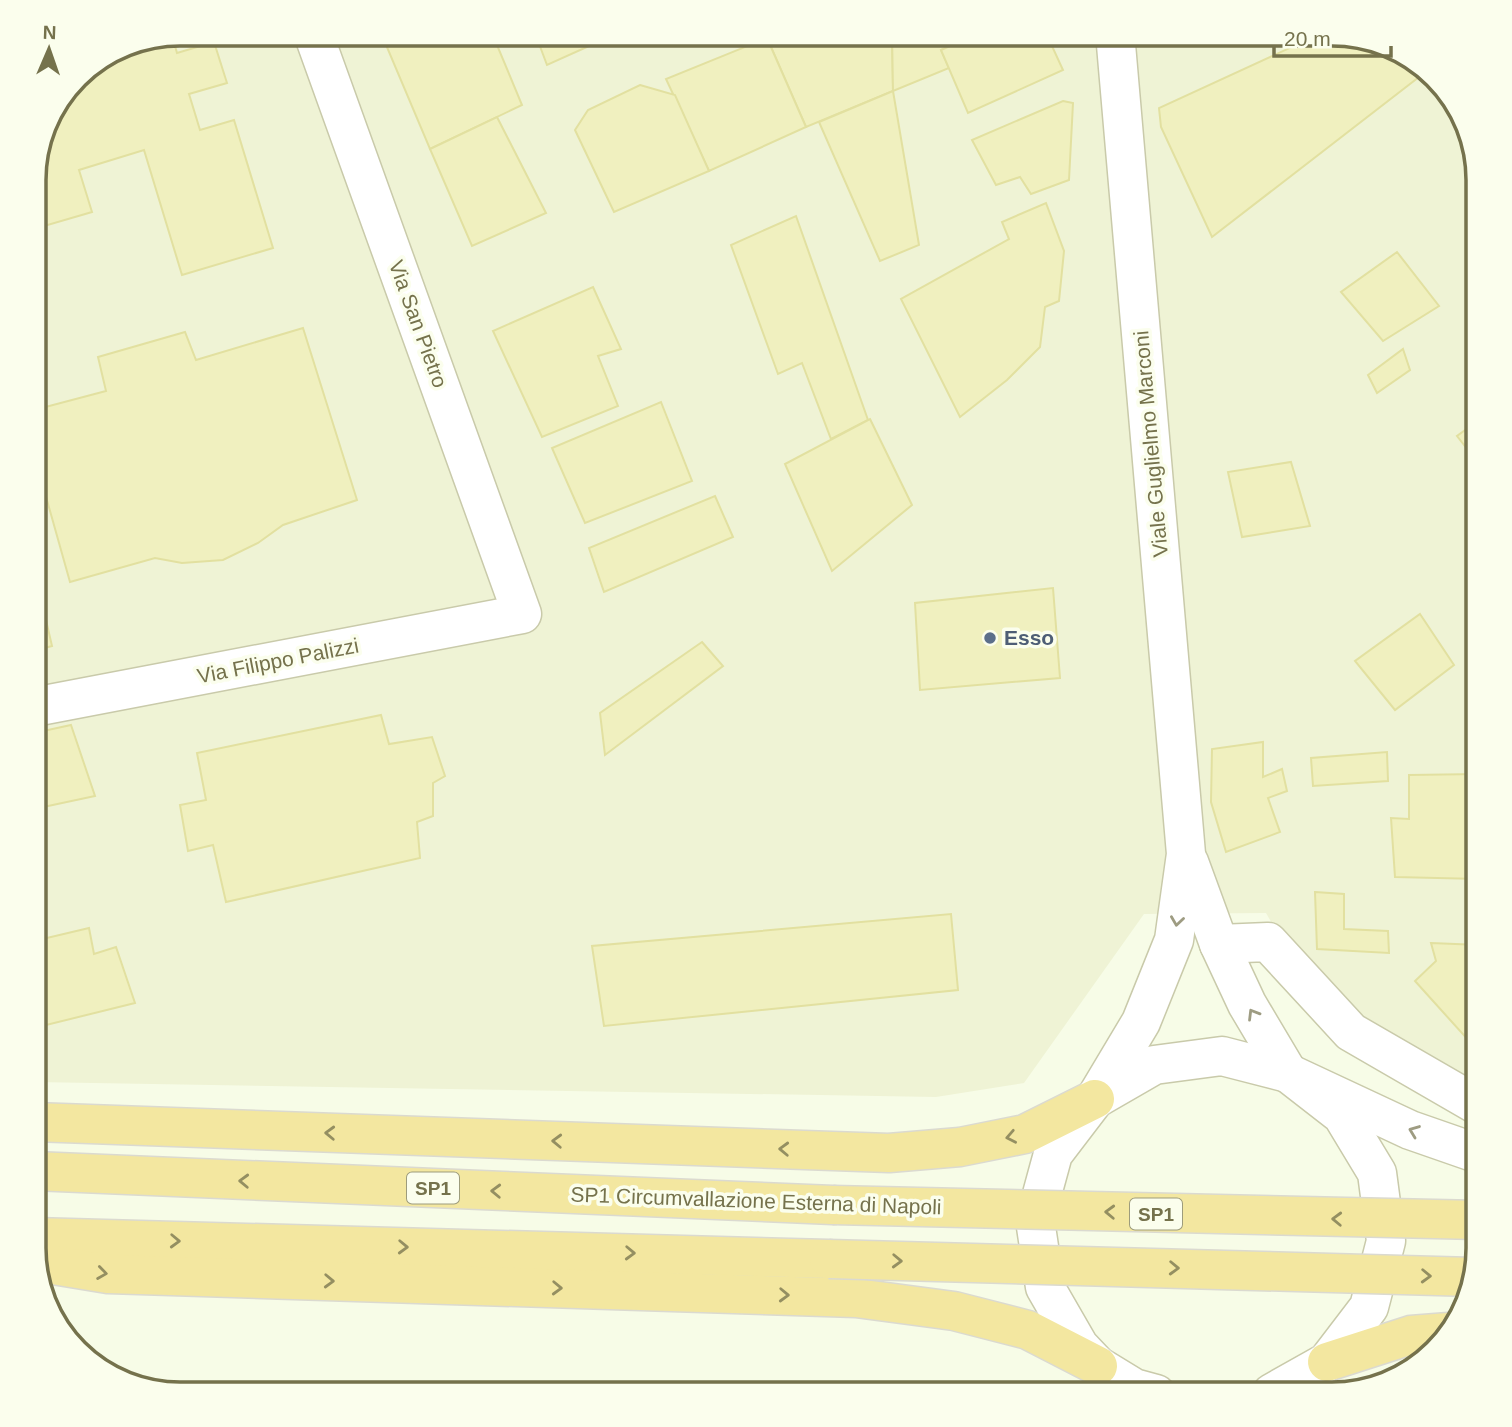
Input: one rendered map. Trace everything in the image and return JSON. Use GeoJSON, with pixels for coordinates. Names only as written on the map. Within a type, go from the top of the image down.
{"type":"FeatureCollection","features":[{"type":"Feature","properties":{"kind":"highway"},"geometry":{"type":"LineString","coordinates":[[46,1122],[890,1153],[960,1147],[1026,1134],[1095,1099]]}},
{"type":"Feature","properties":{"kind":"highway","name":"SP1 Circumvallazione Esterna di Napoli"},"geometry":{"type":"LineString","coordinates":[[46,1172],[833,1205],[1466,1220]]}},
{"type":"Feature","properties":{"kind":"highway"},"geometry":{"type":"LineString","coordinates":[[46,1237],[1463,1277]]}},
{"type":"Feature","properties":{"kind":"highway"},"geometry":{"type":"LineString","coordinates":[[47,1264],[108,1274],[856,1298],[954,1311],[1028,1330],[1098,1366]]}},
{"type":"Feature","properties":{"kind":"highway"},"geometry":{"type":"LineString","coordinates":[[1318,1378],[1410,1335],[1435,1333]]}},
{"type":"Feature","properties":{"kind":"street","name":"Via San Pietro"},"geometry":{"type":"LineString","coordinates":[[318,46],[522,614]]}},
{"type":"Feature","properties":{"kind":"street","name":"Viale Guglielmo Marconi"},"geometry":{"type":"LineString","coordinates":[[1098,1366],[1079,1346],[1045,1287],[1035,1220],[1053,1154],[1095,1099],[1141,1022],[1174,940],[1186,854],[1116,46]]}},
{"type":"Feature","properties":{"kind":"street","name":"Via Filippo Palizzi"},"geometry":{"type":"LineString","coordinates":[[46,706],[522,614]]}},
{"type":"Feature","properties":{"kind":"street","name":"Viale Guglielmo Marconi"},"geometry":{"type":"LineString","coordinates":[[1186,854],[1219,944],[1247,1004],[1288,1073]]}},
{"type":"Feature","properties":{"kind":"street"},"geometry":{"type":"LineString","coordinates":[[1219,944],[1268,942],[1351,1032],[1466,1098]]}},
{"type":"Feature","properties":{"kind":"street"},"geometry":{"type":"LineString","coordinates":[[1095,1099],[1154,1065],[1222,1056],[1288,1073],[1410,1130],[1466,1149]]}},
{"type":"Feature","properties":{"kind":"street"},"geometry":{"type":"LineString","coordinates":[[1288,1073],[1342,1115],[1377,1174],[1386,1241],[1369,1307],[1318,1378]]}},
{"type":"Feature","properties":{"kind":"street"},"geometry":{"type":"LineString","coordinates":[[1098,1366],[1115,1382]]}},
{"type":"Feature","properties":{"kind":"street"},"geometry":{"type":"LineString","coordinates":[[1098,1366],[1124,1382]]}},
{"type":"Feature","properties":{"kind":"shaded area"},"geometry":{"type":"Polygon","coordinates":[[[179,46],[1333,46],[1359,48],[1392,59],[1427,85],[1453,120],[1462,145],[1466,170],[1466,1085],[1345,1052],[1266,913],[1144,914],[1024,1083],[936,1097],[46,1082],[46,170],[50,145],[63,112],[91,79],[120,59],[136,53],[153,48],[179,46]]]}},
{"type":"Feature","properties":{"kind":"building"},"geometry":{"type":"Polygon","coordinates":[[[175,46],[177,53],[201,46],[215,46],[227,83],[189,94],[200,130],[234,120],[273,248],[182,275],[144,150],[79,170],[92,212],[46,225],[46,170],[50,145],[63,112],[79,91],[105,68],[136,53],[162,47],[175,46]]]}},
{"type":"Feature","properties":{"kind":"building"},"geometry":{"type":"Polygon","coordinates":[[[386,46],[497,46],[522,105],[430,149],[386,46]]]}},
{"type":"Feature","properties":{"kind":"building"},"geometry":{"type":"Polygon","coordinates":[[[540,46],[589,46],[547,65],[540,46]]]}},
{"type":"Feature","properties":{"kind":"building"},"geometry":{"type":"Polygon","coordinates":[[[747,46],[771,46],[806,127],[709,171],[666,79],[747,46]]]}},
{"type":"Feature","properties":{"kind":"building"},"geometry":{"type":"Polygon","coordinates":[[[771,46],[892,46],[893,91],[806,127],[771,46]]]}},
{"type":"Feature","properties":{"kind":"building"},"geometry":{"type":"Polygon","coordinates":[[[892,46],[950,46],[941,50],[949,68],[893,91],[892,46]]]}},
{"type":"Feature","properties":{"kind":"building"},"geometry":{"type":"Polygon","coordinates":[[[950,46],[1052,46],[1063,70],[968,113],[941,50],[950,46]]]}},
{"type":"Feature","properties":{"kind":"building"},"geometry":{"type":"Polygon","coordinates":[[[1294,46],[1359,48],[1392,59],[1419,77],[1212,237],[1161,127],[1159,108],[1294,46]]]}},
{"type":"Feature","properties":{"kind":"building"},"geometry":{"type":"Polygon","coordinates":[[[640,85],[675,95],[709,171],[614,212],[575,130],[588,110],[640,85]]]}},
{"type":"Feature","properties":{"kind":"building"},"geometry":{"type":"Polygon","coordinates":[[[893,91],[919,245],[880,261],[819,122],[893,91]]]}},
{"type":"Feature","properties":{"kind":"building"},"geometry":{"type":"Polygon","coordinates":[[[1063,101],[1073,103],[1069,180],[1031,194],[1020,177],[996,185],[972,140],[1063,101]]]}},
{"type":"Feature","properties":{"kind":"building"},"geometry":{"type":"Polygon","coordinates":[[[497,117],[546,213],[472,246],[430,149],[497,117]]]}},
{"type":"Feature","properties":{"kind":"building"},"geometry":{"type":"Polygon","coordinates":[[[1046,203],[1064,251],[1059,301],[1045,307],[1040,347],[1007,380],[960,417],[901,299],[1009,239],[1002,222],[1046,203]]]}},
{"type":"Feature","properties":{"kind":"building"},"geometry":{"type":"Polygon","coordinates":[[[796,216],[868,420],[831,439],[802,363],[778,374],[731,245],[796,216]]]}},
{"type":"Feature","properties":{"kind":"building"},"geometry":{"type":"Polygon","coordinates":[[[1397,252],[1439,306],[1383,341],[1341,292],[1397,252]]]}},
{"type":"Feature","properties":{"kind":"building"},"geometry":{"type":"Polygon","coordinates":[[[593,287],[621,349],[598,356],[618,406],[542,437],[493,331],[593,287]]]}},
{"type":"Feature","properties":{"kind":"building"},"geometry":{"type":"Polygon","coordinates":[[[303,328],[357,500],[283,525],[258,543],[223,560],[182,563],[155,558],[70,582],[46,497],[46,407],[106,391],[98,357],[185,332],[196,360],[303,328]]]}},
{"type":"Feature","properties":{"kind":"building"},"geometry":{"type":"Polygon","coordinates":[[[1403,349],[1410,370],[1377,393],[1368,375],[1403,349]]]}},
{"type":"Feature","properties":{"kind":"building"},"geometry":{"type":"Polygon","coordinates":[[[661,402],[692,481],[585,523],[552,448],[661,402]]]}},
{"type":"Feature","properties":{"kind":"building"},"geometry":{"type":"Polygon","coordinates":[[[870,419],[912,505],[832,571],[785,464],[870,419]]]}},
{"type":"Feature","properties":{"kind":"building"},"geometry":{"type":"Polygon","coordinates":[[[1466,429],[1466,447],[1457,436],[1466,429]]]}},
{"type":"Feature","properties":{"kind":"building"},"geometry":{"type":"Polygon","coordinates":[[[1291,462],[1310,526],[1242,537],[1228,472],[1291,462]]]}},
{"type":"Feature","properties":{"kind":"building"},"geometry":{"type":"Polygon","coordinates":[[[715,496],[733,537],[604,592],[589,548],[715,496]]]}},
{"type":"Feature","properties":{"kind":"building"},"geometry":{"type":"Polygon","coordinates":[[[1053,588],[1060,678],[920,690],[915,603],[1053,588]]]}},
{"type":"Feature","properties":{"kind":"building"},"geometry":{"type":"Polygon","coordinates":[[[1420,614],[1454,665],[1395,710],[1355,661],[1420,614]]]}},
{"type":"Feature","properties":{"kind":"building"},"geometry":{"type":"Polygon","coordinates":[[[46,620],[52,646],[46,648],[46,620]]]}},
{"type":"Feature","properties":{"kind":"building"},"geometry":{"type":"Polygon","coordinates":[[[702,642],[723,666],[605,755],[600,713],[702,642]]]}},
{"type":"Feature","properties":{"kind":"building"},"geometry":{"type":"Polygon","coordinates":[[[381,715],[389,744],[432,737],[445,776],[433,783],[433,816],[417,822],[420,858],[226,902],[213,845],[188,851],[180,805],[206,800],[197,753],[381,715]]]}},
{"type":"Feature","properties":{"kind":"building"},"geometry":{"type":"Polygon","coordinates":[[[71,725],[95,796],[46,806],[46,730],[71,725]]]}},
{"type":"Feature","properties":{"kind":"building"},"geometry":{"type":"Polygon","coordinates":[[[1263,742],[1263,777],[1282,769],[1287,791],[1268,798],[1280,832],[1226,852],[1211,802],[1212,749],[1263,742]]]}},
{"type":"Feature","properties":{"kind":"building"},"geometry":{"type":"Polygon","coordinates":[[[1387,752],[1388,781],[1313,786],[1311,758],[1387,752]]]}},
{"type":"Feature","properties":{"kind":"building"},"geometry":{"type":"Polygon","coordinates":[[[1466,774],[1466,879],[1395,877],[1391,818],[1409,819],[1409,775],[1466,774]]]}},
{"type":"Feature","properties":{"kind":"building"},"geometry":{"type":"Polygon","coordinates":[[[1315,892],[1344,894],[1344,929],[1388,931],[1389,953],[1317,949],[1315,892]]]}},
{"type":"Feature","properties":{"kind":"building"},"geometry":{"type":"Polygon","coordinates":[[[951,914],[958,990],[604,1026],[592,946],[951,914]]]}},
{"type":"Feature","properties":{"kind":"building"},"geometry":{"type":"Polygon","coordinates":[[[89,928],[94,954],[116,947],[135,1003],[46,1025],[46,938],[89,928]]]}},
{"type":"Feature","properties":{"kind":"building"},"geometry":{"type":"Polygon","coordinates":[[[1431,943],[1466,944],[1466,1038],[1415,981],[1436,961],[1431,943]]]}},
{"type":"Feature","properties":{"kind":"place","name":"Esso"},"geometry":{"type":"Point","coordinates":[990,638]}}]}
